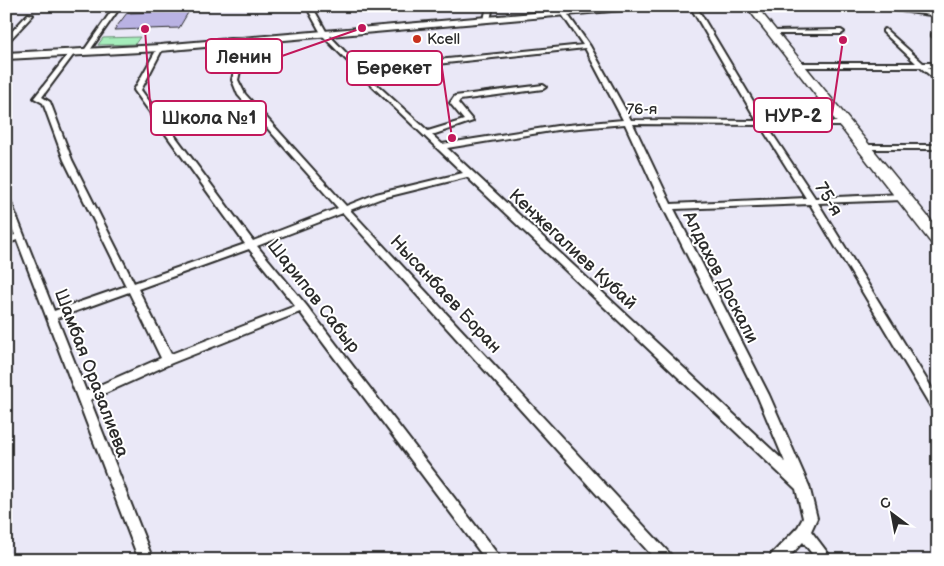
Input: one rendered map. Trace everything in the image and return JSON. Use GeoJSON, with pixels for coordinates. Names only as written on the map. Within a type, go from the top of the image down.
{"type":"FeatureCollection","features":[{"type":"Feature","properties":{"kind":"highway"},"geometry":{"type":"LineString","coordinates":[[751,6],[938,240]]}},
{"type":"Feature","properties":{"kind":"street"},"geometry":{"type":"LineString","coordinates":[[86,52],[118,6]]}},
{"type":"Feature","properties":{"kind":"street","name":"Кенжегалиев Кубай"},"geometry":{"type":"LineString","coordinates":[[309,6],[324,34],[441,148],[802,486]]}},
{"type":"Feature","properties":{"kind":"street"},"geometry":{"type":"LineString","coordinates":[[487,20],[490,6]]}},
{"type":"Feature","properties":{"kind":"street"},"geometry":{"type":"LineString","coordinates":[[6,56],[160,48],[645,6]]}},
{"type":"Feature","properties":{"kind":"street","name":"75-я"},"geometry":{"type":"LineString","coordinates":[[693,6],[762,123],[813,202],[938,409]]}},
{"type":"Feature","properties":{"kind":"street"},"geometry":{"type":"LineString","coordinates":[[867,6],[938,14]]}},
{"type":"Feature","properties":{"kind":"street","name":"Алдахов Доскали"},"geometry":{"type":"LineString","coordinates":[[564,13],[587,46],[628,122],[668,207],[763,395],[802,486],[810,518],[803,532]]}},
{"type":"Feature","properties":{"kind":"street"},"geometry":{"type":"LineString","coordinates":[[6,42],[30,15]]}},
{"type":"Feature","properties":{"kind":"street"},"geometry":{"type":"LineString","coordinates":[[885,31],[938,80]]}},
{"type":"Feature","properties":{"kind":"street"},"geometry":{"type":"LineString","coordinates":[[772,33],[841,32]]}},
{"type":"Feature","properties":{"kind":"street","name":"Нысанбаев Боран"},"geometry":{"type":"LineString","coordinates":[[250,40],[239,62],[235,80],[242,95],[343,209],[666,560]]}},
{"type":"Feature","properties":{"kind":"street"},"geometry":{"type":"LineString","coordinates":[[418,64],[587,46]]}},
{"type":"Feature","properties":{"kind":"street","name":"Шарипов Сабыр"},"geometry":{"type":"LineString","coordinates":[[160,48],[137,90],[251,245],[302,307],[494,560]]}},
{"type":"Feature","properties":{"kind":"street"},"geometry":{"type":"LineString","coordinates":[[72,53],[38,98],[46,102],[68,160],[168,360]]}},
{"type":"Feature","properties":{"kind":"street"},"geometry":{"type":"LineString","coordinates":[[798,65],[938,65]]}},
{"type":"Feature","properties":{"kind":"street"},"geometry":{"type":"LineString","coordinates":[[427,134],[469,120],[454,103],[458,98],[543,86]]}},
{"type":"Feature","properties":{"kind":"street","name":"76-я"},"geometry":{"type":"LineString","coordinates":[[441,148],[557,128],[628,122],[845,124]]}},
{"type":"Feature","properties":{"kind":"street"},"geometry":{"type":"LineString","coordinates":[[864,147],[938,148]]}},
{"type":"Feature","properties":{"kind":"street"},"geometry":{"type":"LineString","coordinates":[[51,316],[251,245],[343,209],[408,188],[468,174]]}},
{"type":"Feature","properties":{"kind":"street"},"geometry":{"type":"LineString","coordinates":[[668,207],[903,197]]}},
{"type":"Feature","properties":{"kind":"street","name":"Шамбая Оразалиева"},"geometry":{"type":"LineString","coordinates":[[6,200],[146,560]]}},
{"type":"Feature","properties":{"kind":"street"},"geometry":{"type":"LineString","coordinates":[[6,240],[20,236]]}},
{"type":"Feature","properties":{"kind":"street"},"geometry":{"type":"LineString","coordinates":[[82,398],[168,360],[302,307]]}},
{"type":"Feature","properties":{"kind":"street"},"geometry":{"type":"LineString","coordinates":[[776,560],[803,532],[826,560]]}},
{"type":"Feature","properties":{"kind":"green space"},"geometry":{"type":"Polygon","coordinates":[[[140,37],[135,44],[98,45],[103,38],[140,37]]]}},
{"type":"Feature","properties":{"kind":"building"},"geometry":{"type":"Polygon","coordinates":[[[189,11],[179,28],[114,30],[127,13],[189,11]]]}},
{"type":"Feature","properties":{"kind":"place","name":"Ленин"},"geometry":{"type":"Point","coordinates":[362,28]}},
{"type":"Feature","properties":{"kind":"place","name":"Школа №1"},"geometry":{"type":"Point","coordinates":[145,29]}},
{"type":"Feature","properties":{"kind":"place","name":"Kcell"},"geometry":{"type":"Point","coordinates":[417,39]}},
{"type":"Feature","properties":{"kind":"place","name":"НУР-2"},"geometry":{"type":"Point","coordinates":[843,40]}},
{"type":"Feature","properties":{"kind":"place","name":"Берекет"},"geometry":{"type":"Point","coordinates":[452,138]}}]}
